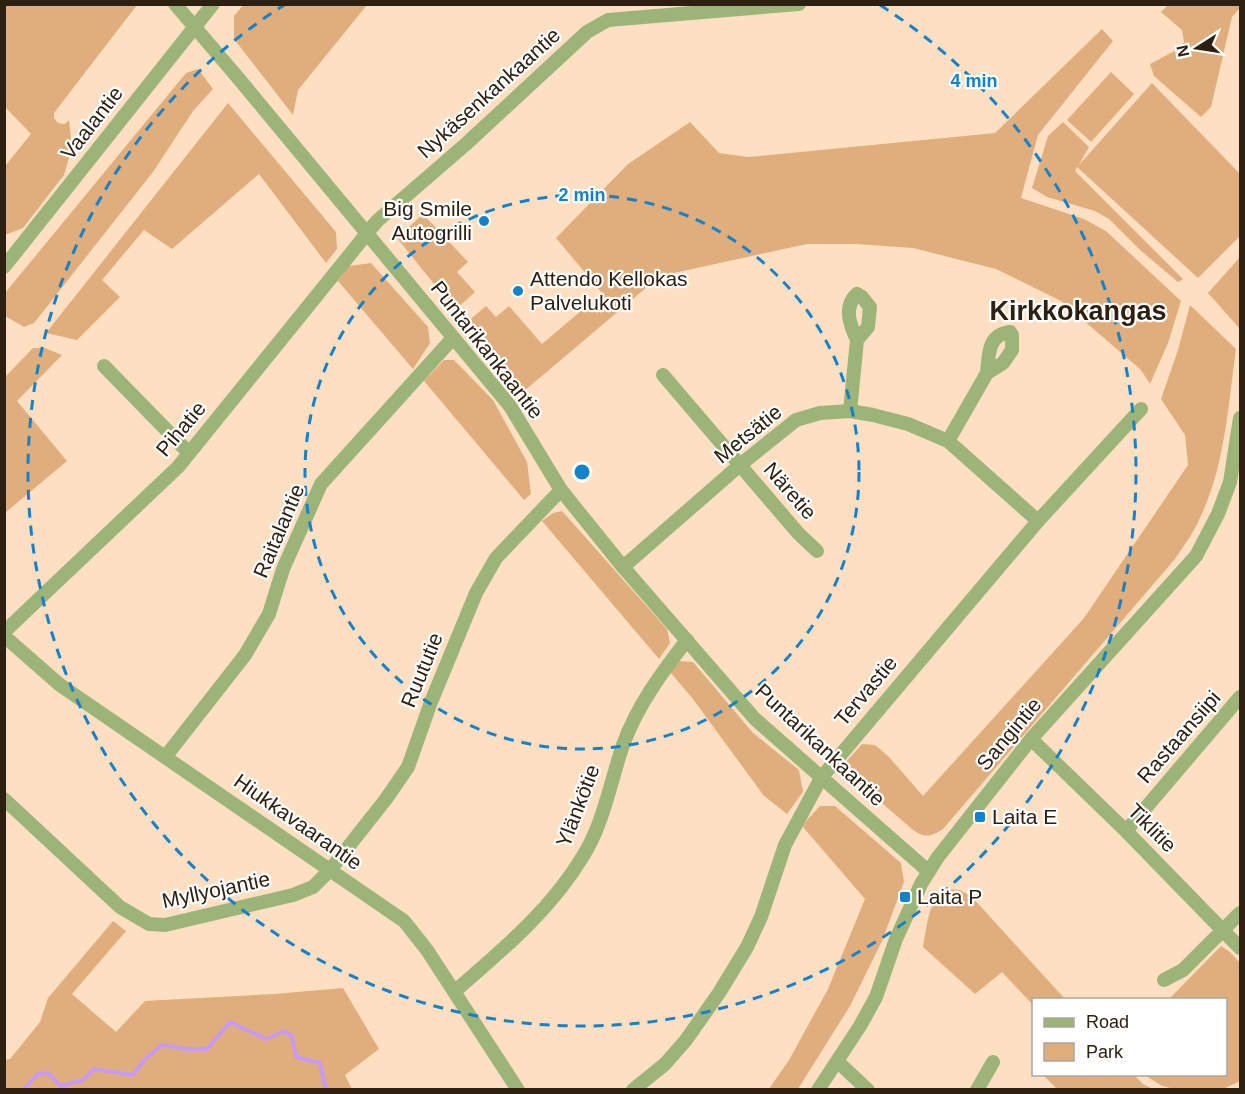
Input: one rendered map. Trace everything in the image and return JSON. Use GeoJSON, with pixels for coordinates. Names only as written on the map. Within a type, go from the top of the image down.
{"type":"FeatureCollection","features":[{"type":"Feature","properties":{"kind":"street","name":"Puntarikankaantie"},"geometry":{"type":"LineString","coordinates":[[175,4],[510,406],[561,490],[623,567],[755,719],[928,871]]}},
{"type":"Feature","properties":{"kind":"street","name":"Vaalantie"},"geometry":{"type":"LineString","coordinates":[[4,267],[213,4]]}},
{"type":"Feature","properties":{"kind":"street","name":"Nykäsenkankaantie"},"geometry":{"type":"LineString","coordinates":[[366,232],[466,144],[587,32],[608,20],[662,10],[799,4]]}},
{"type":"Feature","properties":{"kind":"street","name":"Pihatie"},"geometry":{"type":"LineString","coordinates":[[4,634],[178,467],[366,232]]}},
{"type":"Feature","properties":{"kind":"street","name":"Raitalantie"},"geometry":{"type":"LineString","coordinates":[[166,756],[246,655],[269,614],[283,570],[321,484],[453,338]]}},
{"type":"Feature","properties":{"kind":"street"},"geometry":{"type":"LineString","coordinates":[[850,411],[857,340]]}},
{"type":"Feature","properties":{"kind":"street"},"geometry":{"type":"LineString","coordinates":[[104,366],[189,453]]}},
{"type":"Feature","properties":{"kind":"street"},"geometry":{"type":"LineString","coordinates":[[948,441],[987,373]]}},
{"type":"Feature","properties":{"kind":"street","name":"Näretie"},"geometry":{"type":"LineString","coordinates":[[663,375],[798,533],[817,551]]}},
{"type":"Feature","properties":{"kind":"street","name":"Tervastie"},"geometry":{"type":"LineString","coordinates":[[633,1089],[672,1056],[686,1040],[719,993],[747,947],[761,917],[785,845],[821,778],[1038,521],[1141,409]]}},
{"type":"Feature","properties":{"kind":"street","name":"Metsätie"},"geometry":{"type":"LineString","coordinates":[[623,567],[740,465],[796,420],[820,413],[850,411],[908,424],[948,441],[1038,521]]}},
{"type":"Feature","properties":{"kind":"street","name":"Sangintie"},"geometry":{"type":"LineString","coordinates":[[818,1089],[838,1062],[876,997],[896,939],[928,871],[1031,739],[1196,556],[1235,483],[1240,418]]}},
{"type":"Feature","properties":{"kind":"street","name":"Ruututie"},"geometry":{"type":"LineString","coordinates":[[330,870],[408,767],[431,702],[476,593],[496,558],[561,490]]}},
{"type":"Feature","properties":{"kind":"street","name":"Hiukkavaarantie"},"geometry":{"type":"LineString","coordinates":[[4,634],[60,685],[404,921],[455,991],[518,1089]]}},
{"type":"Feature","properties":{"kind":"street","name":"Ylänkötie"},"geometry":{"type":"LineString","coordinates":[[455,991],[509,944],[537,915],[585,855],[624,742],[661,673],[687,640]]}},
{"type":"Feature","properties":{"kind":"street","name":"Rastaansiipi"},"geometry":{"type":"LineString","coordinates":[[1126,831],[1240,697]]}},
{"type":"Feature","properties":{"kind":"street","name":"Tiklitie"},"geometry":{"type":"LineString","coordinates":[[1031,739],[1126,831],[1240,948]]}},
{"type":"Feature","properties":{"kind":"street","name":"Myllyojantie"},"geometry":{"type":"LineString","coordinates":[[4,799],[120,907],[149,924],[165,925],[293,895],[313,887],[330,870]]}},
{"type":"Feature","properties":{"kind":"street"},"geometry":{"type":"LineString","coordinates":[[1164,981],[1183,970],[1240,913]]}},
{"type":"Feature","properties":{"kind":"street"},"geometry":{"type":"LineString","coordinates":[[838,1062],[868,1089]]}},
{"type":"Feature","properties":{"kind":"street"},"geometry":{"type":"LineString","coordinates":[[977,1089],[993,1062]]}},
{"type":"Feature","properties":{"kind":"green space"},"geometry":{"type":"Polygon","coordinates":[[[5,4],[137,5],[54,113],[54,118],[58,123],[65,124],[69,120],[72,148],[64,175],[23,228],[5,235],[5,166],[31,134],[5,107],[5,4]]]}},
{"type":"Feature","properties":{"kind":"green space"},"geometry":{"type":"Polygon","coordinates":[[[244,4],[367,5],[298,90],[293,115],[234,39],[234,16],[244,4]]]}},
{"type":"Feature","properties":{"kind":"green space"},"geometry":{"type":"Polygon","coordinates":[[[1168,5],[1240,5],[1232,17],[1211,107],[1201,117],[1154,76],[1150,64],[1178,49],[1184,42],[1182,30],[1161,12],[1168,5]]]}},
{"type":"Feature","properties":{"kind":"green space"},"geometry":{"type":"Polygon","coordinates":[[[1102,29],[1113,41],[1038,135],[1021,198],[1084,219],[1106,231],[1181,301],[1168,343],[1150,384],[1141,370],[1061,301],[996,269],[913,248],[856,244],[807,244],[660,276],[523,392],[466,323],[486,306],[496,317],[509,306],[542,344],[602,293],[556,238],[628,164],[690,122],[719,153],[748,157],[995,133],[1102,29]]]}},
{"type":"Feature","properties":{"kind":"green space"},"geometry":{"type":"Polygon","coordinates":[[[198,69],[213,89],[193,111],[153,172],[34,323],[24,327],[5,316],[5,293],[186,73],[198,69]]]}},
{"type":"Feature","properties":{"kind":"green space"},"geometry":{"type":"Polygon","coordinates":[[[1111,72],[1134,94],[1091,142],[1067,120],[1111,72]]]}},
{"type":"Feature","properties":{"kind":"green space"},"geometry":{"type":"Polygon","coordinates":[[[1152,83],[1240,174],[1240,236],[1198,278],[1077,167],[1075,171],[1183,279],[1178,282],[1140,250],[1109,219],[1095,211],[1047,197],[1032,188],[1048,136],[1063,122],[1089,147],[1079,165],[1152,83]]]}},
{"type":"Feature","properties":{"kind":"green space"},"geometry":{"type":"Polygon","coordinates":[[[228,103],[336,232],[337,249],[326,263],[259,174],[172,249],[144,230],[102,280],[120,297],[77,340],[46,333],[228,103]]]}},
{"type":"Feature","properties":{"kind":"green space"},"geometry":{"type":"Polygon","coordinates":[[[423,214],[468,262],[457,272],[475,292],[455,310],[397,238],[423,214]]]}},
{"type":"Feature","properties":{"kind":"green space"},"geometry":{"type":"Polygon","coordinates":[[[1240,257],[1240,329],[1208,293],[1240,257]]]}},
{"type":"Feature","properties":{"kind":"green space"},"geometry":{"type":"Polygon","coordinates":[[[371,263],[428,327],[430,343],[413,369],[338,281],[349,266],[371,263]]]}},
{"type":"Feature","properties":{"kind":"green space"},"geometry":{"type":"Polygon","coordinates":[[[1190,305],[1236,349],[1220,458],[1208,500],[1197,525],[1175,559],[943,829],[928,836],[917,833],[852,777],[845,763],[862,744],[875,745],[889,757],[923,796],[1084,618],[1188,465],[1185,435],[1161,399],[1190,305]]]}},
{"type":"Feature","properties":{"kind":"green space"},"geometry":{"type":"Polygon","coordinates":[[[33,348],[45,348],[62,355],[17,401],[67,461],[5,513],[5,377],[33,348]]]}},
{"type":"Feature","properties":{"kind":"green space"},"geometry":{"type":"Polygon","coordinates":[[[444,360],[454,360],[493,400],[527,462],[531,494],[524,500],[424,381],[444,360]]]}},
{"type":"Feature","properties":{"kind":"green space"},"geometry":{"type":"Polygon","coordinates":[[[562,511],[667,629],[670,643],[659,659],[542,521],[553,513],[562,511]]]}},
{"type":"Feature","properties":{"kind":"green space"},"geometry":{"type":"Polygon","coordinates":[[[678,661],[693,662],[753,733],[799,770],[803,792],[787,814],[764,796],[693,699],[670,672],[678,661]]]}},
{"type":"Feature","properties":{"kind":"green space"},"geometry":{"type":"Polygon","coordinates":[[[820,806],[835,806],[901,863],[904,882],[882,941],[850,1006],[798,1089],[769,1089],[789,1060],[828,989],[865,899],[803,827],[820,806]]]}},
{"type":"Feature","properties":{"kind":"green space"},"geometry":{"type":"Polygon","coordinates":[[[944,889],[960,890],[972,897],[1064,998],[1032,998],[1032,1004],[1002,972],[975,994],[923,947],[931,908],[944,889]]]}},
{"type":"Feature","properties":{"kind":"green space"},"geometry":{"type":"Polygon","coordinates":[[[113,921],[126,931],[72,994],[116,1032],[145,1001],[343,988],[379,1049],[345,1075],[352,1089],[5,1089],[5,1060],[10,1059],[40,1022],[48,998],[113,921]]]}},
{"type":"Feature","properties":{"kind":"green space"},"geometry":{"type":"Polygon","coordinates":[[[1221,946],[1240,963],[1240,1081],[1223,1089],[1174,1089],[1162,1086],[1147,1076],[1227,1076],[1227,998],[1171,997],[1221,946]]]}},
{"type":"Feature","properties":{"kind":"green space"},"geometry":{"type":"Polygon","coordinates":[[[1044,1076],[1135,1076],[1143,1084],[1153,1089],[1057,1089],[1044,1076]]]}},
{"type":"Feature","properties":{"kind":"waterway"},"geometry":{"type":"LineString","coordinates":[[23,1090],[38,1074],[48,1073],[61,1086],[83,1080],[94,1069],[133,1075],[145,1059],[162,1045],[207,1049],[230,1022],[266,1039],[284,1031],[292,1036],[296,1057],[320,1063],[326,1090]]}},
{"type":"Feature","properties":{"kind":"place","name":"Big Smile Autogrilli"},"geometry":{"type":"Point","coordinates":[484,221]}},
{"type":"Feature","properties":{"kind":"place","name":"Attendo Kellokas Palvelukoti"},"geometry":{"type":"Point","coordinates":[518,291]}},
{"type":"Feature","properties":{"kind":"place","name":"Laita E"},"geometry":{"type":"Point","coordinates":[980,817]}},
{"type":"Feature","properties":{"kind":"place","name":"Laita P"},"geometry":{"type":"Point","coordinates":[905,897]}},
{"type":"Feature","properties":{"kind":"district","name":"Kirkkokangas"},"geometry":{"type":"Point","coordinates":[1078,311]}}]}
